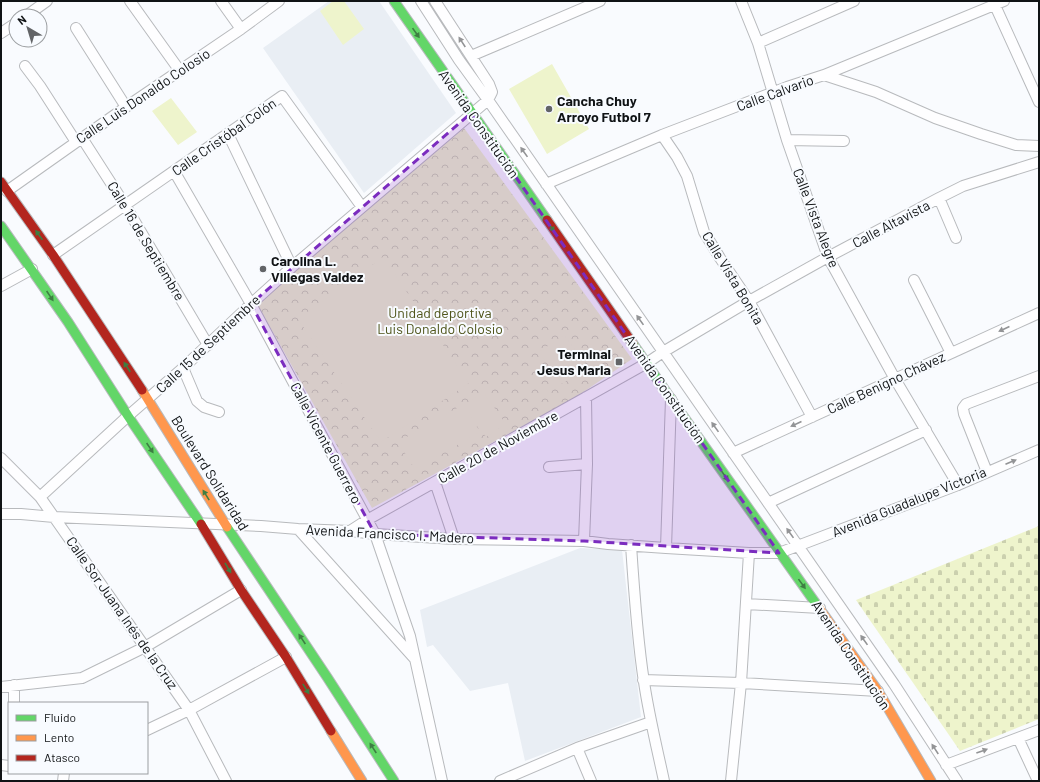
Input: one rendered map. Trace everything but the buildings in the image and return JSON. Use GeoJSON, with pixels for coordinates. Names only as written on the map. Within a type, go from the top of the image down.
{"type":"FeatureCollection","features":[{"type":"Feature","properties":{"kind":"main road","name":"Avenida Constitución"},"geometry":{"type":"LineString","coordinates":[[394,1],[779,553],[820,608],[878,691],[931,781]]}},
{"type":"Feature","properties":{"kind":"main road","name":"Boulevard Solidaridad"},"geometry":{"type":"LineString","coordinates":[[1,182],[53,255],[148,399],[224,524],[327,677],[394,781]]}},
{"type":"Feature","properties":{"kind":"main road"},"geometry":{"type":"LineString","coordinates":[[1,226],[68,322],[128,416],[208,535],[241,590],[286,657],[362,781]]}},
{"type":"Feature","properties":{"kind":"street"},"geometry":{"type":"LineString","coordinates":[[38,8],[48,1]]}},
{"type":"Feature","properties":{"kind":"street"},"geometry":{"type":"LineString","coordinates":[[130,1],[180,71]]}},
{"type":"Feature","properties":{"kind":"street"},"geometry":{"type":"LineString","coordinates":[[221,1],[241,29]]}},
{"type":"Feature","properties":{"kind":"street","name":"Calle Luis Donaldo Colosio"},"geometry":{"type":"LineString","coordinates":[[7,191],[279,1]]}},
{"type":"Feature","properties":{"kind":"street","name":"Avenida Constitución"},"geometry":{"type":"LineString","coordinates":[[421,1],[459,60],[894,684],[957,781]]}},
{"type":"Feature","properties":{"kind":"street"},"geometry":{"type":"LineString","coordinates":[[471,56],[600,1]]}},
{"type":"Feature","properties":{"kind":"street","name":"Calle Vista Alegre"},"geometry":{"type":"LineString","coordinates":[[741,1],[758,43],[774,92],[787,140],[828,256],[894,379],[958,485]]}},
{"type":"Feature","properties":{"kind":"street"},"geometry":{"type":"LineString","coordinates":[[758,43],[854,1]]}},
{"type":"Feature","properties":{"kind":"street"},"geometry":{"type":"LineString","coordinates":[[438,2],[489,84],[492,92],[488,100]]}},
{"type":"Feature","properties":{"kind":"street"},"geometry":{"type":"LineString","coordinates":[[997,2],[1039,102]]}},
{"type":"Feature","properties":{"kind":"street","name":"Calle Calvario"},"geometry":{"type":"LineString","coordinates":[[546,184],[662,135],[787,87],[824,75],[997,2]]}},
{"type":"Feature","properties":{"kind":"street"},"geometry":{"type":"LineString","coordinates":[[76,28],[126,107]]}},
{"type":"Feature","properties":{"kind":"street","name":"Calle 16 de Septiembre"},"geometry":{"type":"LineString","coordinates":[[26,66],[126,205],[208,345]]}},
{"type":"Feature","properties":{"kind":"street"},"geometry":{"type":"LineString","coordinates":[[824,75],[876,92],[935,118],[981,134],[1016,144],[1039,146]]}},
{"type":"Feature","properties":{"kind":"street","name":"Calle Cristóbal Colón"},"geometry":{"type":"LineString","coordinates":[[53,255],[282,96],[362,207]]}},
{"type":"Feature","properties":{"kind":"street","name":"Calle 15 de Septiembre"},"geometry":{"type":"LineString","coordinates":[[40,497],[183,368],[292,266],[488,100]]}},
{"type":"Feature","properties":{"kind":"street"},"geometry":{"type":"LineString","coordinates":[[228,134],[292,266]]}},
{"type":"Feature","properties":{"kind":"street","name":"Calle Vista Bonita"},"geometry":{"type":"LineString","coordinates":[[662,135],[677,157],[687,176],[704,232],[749,300],[812,417]]}},
{"type":"Feature","properties":{"kind":"street"},"geometry":{"type":"LineString","coordinates":[[787,140],[844,141]]}},
{"type":"Feature","properties":{"kind":"street","name":"Calle Altavista"},"geometry":{"type":"LineString","coordinates":[[647,363],[749,300],[828,256],[939,198],[963,186],[1039,162]]}},
{"type":"Feature","properties":{"kind":"street","name":"Calle Vicente Guerrero"},"geometry":{"type":"LineString","coordinates":[[174,171],[251,304],[375,534],[410,636],[442,781]]}},
{"type":"Feature","properties":{"kind":"street"},"geometry":{"type":"LineString","coordinates":[[939,198],[956,238]]}},
{"type":"Feature","properties":{"kind":"street"},"geometry":{"type":"LineString","coordinates":[[1,286],[32,269]]}},
{"type":"Feature","properties":{"kind":"street"},"geometry":{"type":"LineString","coordinates":[[914,280],[951,353]]}},
{"type":"Feature","properties":{"kind":"street","name":"Calle Benigno Chávez"},"geometry":{"type":"LineString","coordinates":[[733,453],[1039,312]]}},
{"type":"Feature","properties":{"kind":"street","name":"Calle 20 de Noviembre"},"geometry":{"type":"LineString","coordinates":[[350,531],[367,520],[647,363]]}},
{"type":"Feature","properties":{"kind":"street"},"geometry":{"type":"LineString","coordinates":[[183,368],[197,401],[204,407],[219,412]]}},
{"type":"Feature","properties":{"kind":"street"},"geometry":{"type":"LineString","coordinates":[[987,472],[963,408],[966,404],[1039,376]]}},
{"type":"Feature","properties":{"kind":"street"},"geometry":{"type":"LineString","coordinates":[[584,541],[587,464],[586,397]]}},
{"type":"Feature","properties":{"kind":"street"},"geometry":{"type":"LineString","coordinates":[[666,548],[671,399]]}},
{"type":"Feature","properties":{"kind":"street"},"geometry":{"type":"LineString","coordinates":[[768,503],[926,430]]}},
{"type":"Feature","properties":{"kind":"street","name":"Avenida Guadalupe Victoria"},"geometry":{"type":"LineString","coordinates":[[779,553],[958,485],[1039,450]]}},
{"type":"Feature","properties":{"kind":"street","name":"Calle Sor Juana Inés de la Cruz"},"geometry":{"type":"LineString","coordinates":[[1,458],[40,497],[189,710],[226,781]]}},
{"type":"Feature","properties":{"kind":"street"},"geometry":{"type":"LineString","coordinates":[[549,467],[587,464]]}},
{"type":"Feature","properties":{"kind":"street"},"geometry":{"type":"LineString","coordinates":[[435,482],[454,539]]}},
{"type":"Feature","properties":{"kind":"street","name":"Avenida Francisco I. Madero"},"geometry":{"type":"LineString","coordinates":[[1,514],[224,524],[350,531],[454,539],[584,541],[666,548],[749,553],[779,553]]}},
{"type":"Feature","properties":{"kind":"street"},"geometry":{"type":"LineString","coordinates":[[298,529],[414,658]]}},
{"type":"Feature","properties":{"kind":"street"},"geometry":{"type":"LineString","coordinates":[[631,545],[636,617],[643,680],[664,781]]}},
{"type":"Feature","properties":{"kind":"street"},"geometry":{"type":"LineString","coordinates":[[731,781],[741,683],[749,553]]}},
{"type":"Feature","properties":{"kind":"street"},"geometry":{"type":"LineString","coordinates":[[1,687],[82,678],[145,647],[241,590]]}},
{"type":"Feature","properties":{"kind":"street"},"geometry":{"type":"LineString","coordinates":[[746,604],[820,608]]}},
{"type":"Feature","properties":{"kind":"street"},"geometry":{"type":"LineString","coordinates":[[148,730],[189,710],[286,657]]}},
{"type":"Feature","properties":{"kind":"street"},"geometry":{"type":"LineString","coordinates":[[643,680],[741,683],[878,691]]}},
{"type":"Feature","properties":{"kind":"street"},"geometry":{"type":"LineString","coordinates":[[14,685],[14,702]]}},
{"type":"Feature","properties":{"kind":"street"},"geometry":{"type":"LineString","coordinates":[[500,781],[577,748],[651,722]]}},
{"type":"Feature","properties":{"kind":"street"},"geometry":{"type":"LineString","coordinates":[[946,764],[1039,730]]}},
{"type":"Feature","properties":{"kind":"street"},"geometry":{"type":"LineString","coordinates":[[1018,738],[1038,779]]}},
{"type":"Feature","properties":{"kind":"street"},"geometry":{"type":"LineString","coordinates":[[577,748],[591,781]]}},
{"type":"Feature","properties":{"kind":"highlighted area"},"geometry":{"type":"Polygon","coordinates":[[[471,113],[779,553],[584,541],[375,534],[251,304],[471,113]]]}},
{"type":"Feature","properties":{"kind":"shaded area"},"geometry":{"type":"Polygon","coordinates":[[[329,1],[379,1],[456,113],[364,193],[263,48],[329,1]]]}},
{"type":"Feature","properties":{"kind":"shaded area"},"geometry":{"type":"Polygon","coordinates":[[[580,548],[622,550],[641,717],[525,761],[508,683],[470,691],[433,645],[427,647],[420,610],[580,548]]]}},
{"type":"Feature","properties":{"kind":"green space"},"geometry":{"type":"Polygon","coordinates":[[[333,1],[344,1],[364,29],[343,45],[320,11],[333,1]]]}},
{"type":"Feature","properties":{"kind":"green space","name":"Cancha Chuy Arroyo Futbol 7"},"geometry":{"type":"Polygon","coordinates":[[[552,64],[589,129],[547,154],[509,89],[552,64]]]}},
{"type":"Feature","properties":{"kind":"green space"},"geometry":{"type":"Polygon","coordinates":[[[171,98],[197,132],[178,145],[152,111],[171,98]]]}},
{"type":"Feature","properties":{"kind":"green space","name":"Unidad deportiva Luis Donaldo Colosio"},"geometry":{"type":"Polygon","coordinates":[[[464,128],[632,359],[576,397],[372,508],[257,304],[302,264],[464,128]]]}},
{"type":"Feature","properties":{"kind":"green space"},"geometry":{"type":"Polygon","coordinates":[[[383,257],[469,383],[381,442],[298,319],[383,257]]]}},
{"type":"Feature","properties":{"kind":"green space"},"geometry":{"type":"Polygon","coordinates":[[[564,335],[588,367],[562,384],[539,352],[564,335]]]}},
{"type":"Feature","properties":{"kind":"green space"},"geometry":{"type":"Polygon","coordinates":[[[483,392],[506,424],[486,437],[469,412],[480,432],[415,469],[398,442],[464,404],[465,405],[483,392]]]}},
{"type":"Feature","properties":{"kind":"green space"},"geometry":{"type":"Polygon","coordinates":[[[1039,526],[1039,719],[960,751],[856,600],[1039,526]]]}},
{"type":"Feature","properties":{"kind":"traffic: fast"},"geometry":{"type":"LineString","coordinates":[[394,1],[547,220]]}},
{"type":"Feature","properties":{"kind":"traffic: fast"},"geometry":{"type":"LineString","coordinates":[[1,226],[68,322],[128,416],[201,524]]}},
{"type":"Feature","properties":{"kind":"traffic: fast"},"geometry":{"type":"LineString","coordinates":[[633,344],[819,608]]}},
{"type":"Feature","properties":{"kind":"traffic: fast"},"geometry":{"type":"LineString","coordinates":[[227,527],[394,781]]}},
{"type":"Feature","properties":{"kind":"traffic: slow"},"geometry":{"type":"LineString","coordinates":[[142,390],[227,527]]}},
{"type":"Feature","properties":{"kind":"traffic: slow"},"geometry":{"type":"LineString","coordinates":[[819,608],[878,691],[931,781]]}},
{"type":"Feature","properties":{"kind":"traffic: slow"},"geometry":{"type":"LineString","coordinates":[[331,731],[362,781]]}},
{"type":"Feature","properties":{"kind":"traffic: jam"},"geometry":{"type":"LineString","coordinates":[[1,182],[53,255],[142,390]]}},
{"type":"Feature","properties":{"kind":"traffic: jam"},"geometry":{"type":"LineString","coordinates":[[547,220],[633,344]]}},
{"type":"Feature","properties":{"kind":"traffic: jam"},"geometry":{"type":"LineString","coordinates":[[201,524],[241,590],[286,657],[331,731]]}},
{"type":"Feature","properties":{"kind":"place","name":"Cancha Chuy Arroyo Futbol 7"},"geometry":{"type":"Point","coordinates":[549,109]}},
{"type":"Feature","properties":{"kind":"place","name":"Carolina L. Villegas Valdez"},"geometry":{"type":"Point","coordinates":[263,269]}},
{"type":"Feature","properties":{"kind":"place","name":"Terminal Jesus Maria"},"geometry":{"type":"Point","coordinates":[619,362]}}]}
